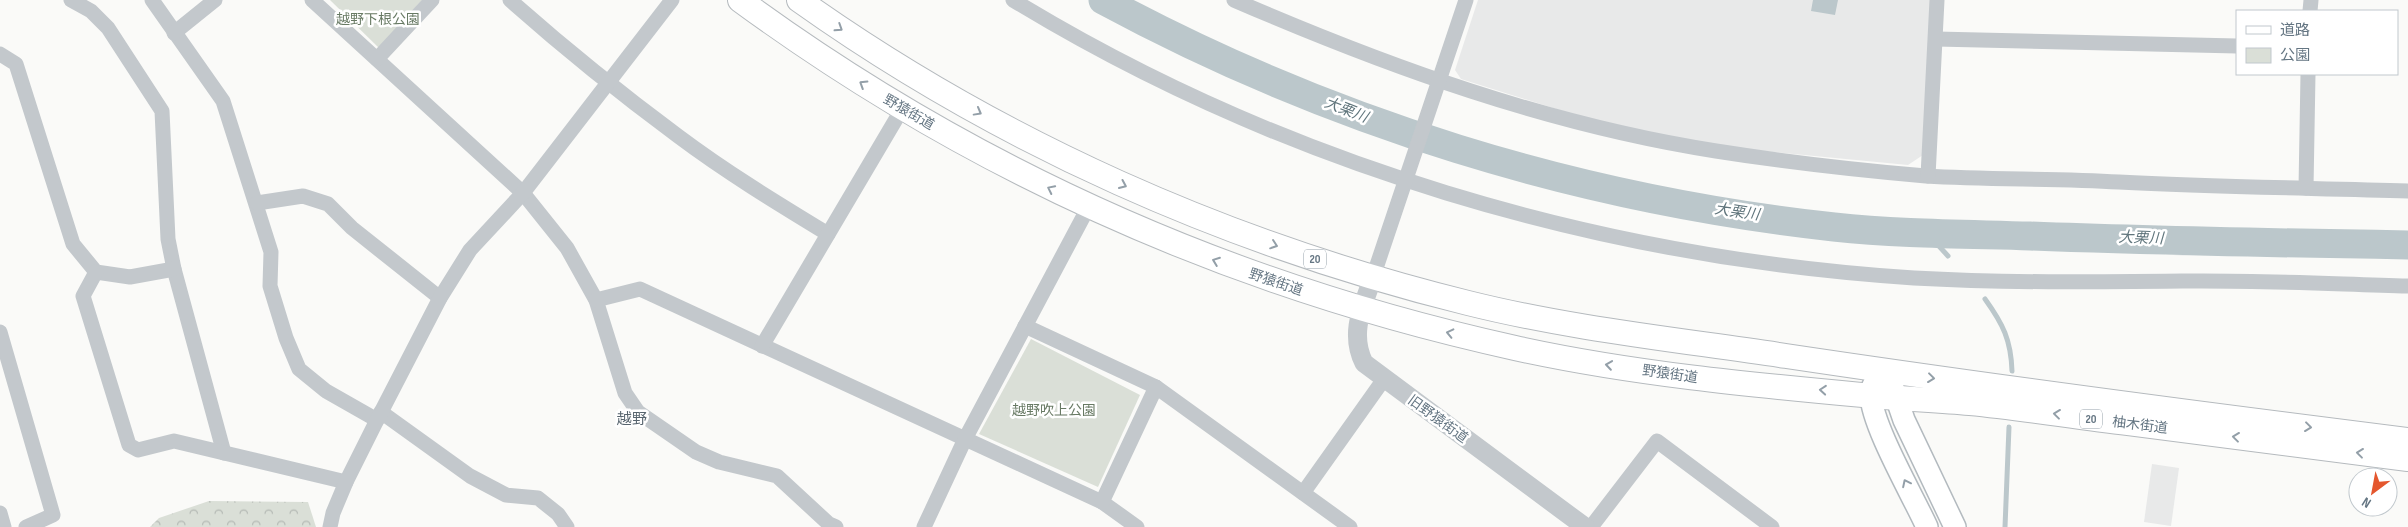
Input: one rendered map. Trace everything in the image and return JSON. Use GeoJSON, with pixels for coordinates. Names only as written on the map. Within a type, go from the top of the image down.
{"type":"FeatureCollection","features":[{"type":"Feature","properties":{"kind":"main road","name":"野猿街道"},"geometry":{"type":"LineString","coordinates":[[740,0],[801,44],[902,109],[1016,171],[1088,206],[1216,261],[1361,310],[1499,344],[1591,363],[1735,382],[1871,396]]}},
{"type":"Feature","properties":{"kind":"main road","name":"20"},"geometry":{"type":"LineString","coordinates":[[799,0],[884,56],[953,98],[1018,134],[1115,182],[1239,233],[1373,277],[1470,304],[1541,319],[1883,372]]}},
{"type":"Feature","properties":{"kind":"main road"},"geometry":{"type":"LineString","coordinates":[[1928,527],[1880,429],[1871,396],[1874,382],[1883,372],[1892,384],[1904,420],[1955,527]]}},
{"type":"Feature","properties":{"kind":"main road","name":"柚木街道"},"geometry":{"type":"LineString","coordinates":[[1883,372],[2408,440]]}},
{"type":"Feature","properties":{"kind":"main road","name":"柚木街道"},"geometry":{"type":"LineString","coordinates":[[1871,396],[1969,403],[2408,459]]}},
{"type":"Feature","properties":{"kind":"street"},"geometry":{"type":"LineString","coordinates":[[71,0],[90,11],[108,28],[162,111],[168,239],[174,269],[224,453]]}},
{"type":"Feature","properties":{"kind":"street"},"geometry":{"type":"LineString","coordinates":[[152,0],[222,101],[257,203],[271,252],[270,286],[286,338],[299,369],[326,391],[379,416],[470,476],[506,495],[538,498],[558,514],[568,527]]}},
{"type":"Feature","properties":{"kind":"street"},"geometry":{"type":"LineString","coordinates":[[174,33],[215,0]]}},
{"type":"Feature","properties":{"kind":"street"},"geometry":{"type":"LineString","coordinates":[[312,0],[523,193],[567,248],[596,300],[625,393],[638,412],[696,452],[719,462],[777,476],[832,526]]}},
{"type":"Feature","properties":{"kind":"street"},"geometry":{"type":"LineString","coordinates":[[378,59],[432,0]]}},
{"type":"Feature","properties":{"kind":"street"},"geometry":{"type":"LineString","coordinates":[[510,0],[607,83],[680,138],[757,190],[828,234]]}},
{"type":"Feature","properties":{"kind":"street"},"geometry":{"type":"LineString","coordinates":[[330,527],[333,513],[346,482],[379,416],[440,298],[470,250],[523,193],[672,0]]}},
{"type":"Feature","properties":{"kind":"street"},"geometry":{"type":"LineString","coordinates":[[1013,0],[1087,42],[1212,104],[1306,144],[1407,180],[1524,214],[1656,245],[1749,261],[1914,278],[2027,282],[2183,281],[2408,286]]}},
{"type":"Feature","properties":{"kind":"street"},"geometry":{"type":"LineString","coordinates":[[1234,0],[1330,41],[1439,82],[1540,112],[1714,151],[1825,166],[1928,176],[2408,192]]}},
{"type":"Feature","properties":{"kind":"street"},"geometry":{"type":"LineString","coordinates":[[1373,277],[1466,0]]}},
{"type":"Feature","properties":{"kind":"street"},"geometry":{"type":"LineString","coordinates":[[1928,176],[1937,0]]}},
{"type":"Feature","properties":{"kind":"street"},"geometry":{"type":"LineString","coordinates":[[1936,39],[2236,46]]}},
{"type":"Feature","properties":{"kind":"street"},"geometry":{"type":"LineString","coordinates":[[0,54],[16,64],[73,244],[96,272],[130,276],[174,269]]}},
{"type":"Feature","properties":{"kind":"street"},"geometry":{"type":"LineString","coordinates":[[2306,188],[2308,75]]}},
{"type":"Feature","properties":{"kind":"street"},"geometry":{"type":"LineString","coordinates":[[762,346],[902,109]]}},
{"type":"Feature","properties":{"kind":"street"},"geometry":{"type":"LineString","coordinates":[[257,203],[303,196],[328,204],[352,228],[440,298]]}},
{"type":"Feature","properties":{"kind":"street"},"geometry":{"type":"LineString","coordinates":[[924,527],[965,439],[1088,206]]}},
{"type":"Feature","properties":{"kind":"street"},"geometry":{"type":"LineString","coordinates":[[96,272],[83,296],[129,445],[138,450],[174,441],[346,482]]}},
{"type":"Feature","properties":{"kind":"street","name":"旧野猿街道"},"geometry":{"type":"LineString","coordinates":[[1373,277],[1361,310],[1356,344],[1364,363],[1585,527]]}},
{"type":"Feature","properties":{"kind":"street"},"geometry":{"type":"LineString","coordinates":[[596,300],[640,289],[1102,502],[1137,527]]}},
{"type":"Feature","properties":{"kind":"street"},"geometry":{"type":"LineString","coordinates":[[1025,326],[1156,387],[1350,527]]}},
{"type":"Feature","properties":{"kind":"street"},"geometry":{"type":"LineString","coordinates":[[0,332],[53,514],[26,527]]}},
{"type":"Feature","properties":{"kind":"street"},"geometry":{"type":"LineString","coordinates":[[1303,493],[1384,379]]}},
{"type":"Feature","properties":{"kind":"street"},"geometry":{"type":"LineString","coordinates":[[1102,502],[1156,387]]}},
{"type":"Feature","properties":{"kind":"street"},"geometry":{"type":"LineString","coordinates":[[1591,527],[1657,441],[1772,527]]}},
{"type":"Feature","properties":{"kind":"street"},"geometry":{"type":"LineString","coordinates":[[0,513],[4,527]]}},
{"type":"Feature","properties":{"kind":"shaded area"},"geometry":{"type":"Polygon","coordinates":[[[1478,0],[1933,0],[1923,155],[1908,165],[1709,146],[1588,119],[1461,79],[1455,70],[1478,0]]]}},
{"type":"Feature","properties":{"kind":"shaded area"},"geometry":{"type":"Polygon","coordinates":[[[1813,0],[1838,0],[1835,15],[1811,11],[1813,0]]]}},
{"type":"Feature","properties":{"kind":"shaded area"},"geometry":{"type":"Polygon","coordinates":[[[2152,464],[2179,468],[2171,526],[2144,522],[2152,464]]]}},
{"type":"Feature","properties":{"kind":"green space","name":"越野下根公園"},"geometry":{"type":"Polygon","coordinates":[[[330,0],[422,0],[379,48],[330,0]]]}},
{"type":"Feature","properties":{"kind":"green space","name":"越野吹上公園"},"geometry":{"type":"Polygon","coordinates":[[[1031,339],[1140,395],[1098,487],[979,434],[1031,339]]]}},
{"type":"Feature","properties":{"kind":"green space"},"geometry":{"type":"Polygon","coordinates":[[[209,501],[308,502],[316,527],[150,527],[159,518],[209,501]]]}},
{"type":"Feature","properties":{"kind":"waterway","name":"大栗川"},"geometry":{"type":"LineString","coordinates":[[1103,0],[1189,44],[1277,83],[1366,118],[1457,149],[1550,175],[1644,197],[1738,214],[1834,227],[1883,231],[2172,241],[2408,245]]}},
{"type":"Feature","properties":{"kind":"waterway"},"geometry":{"type":"LineString","coordinates":[[1927,233],[1948,256]]}},
{"type":"Feature","properties":{"kind":"waterway"},"geometry":{"type":"LineString","coordinates":[[1985,299],[1997,316],[2005,333],[2010,350],[2012,371]]}},
{"type":"Feature","properties":{"kind":"waterway"},"geometry":{"type":"LineString","coordinates":[[2005,527],[2009,427]]}},
{"type":"Feature","properties":{"kind":"district","name":"越野"},"geometry":{"type":"Point","coordinates":[632,419]}}]}
